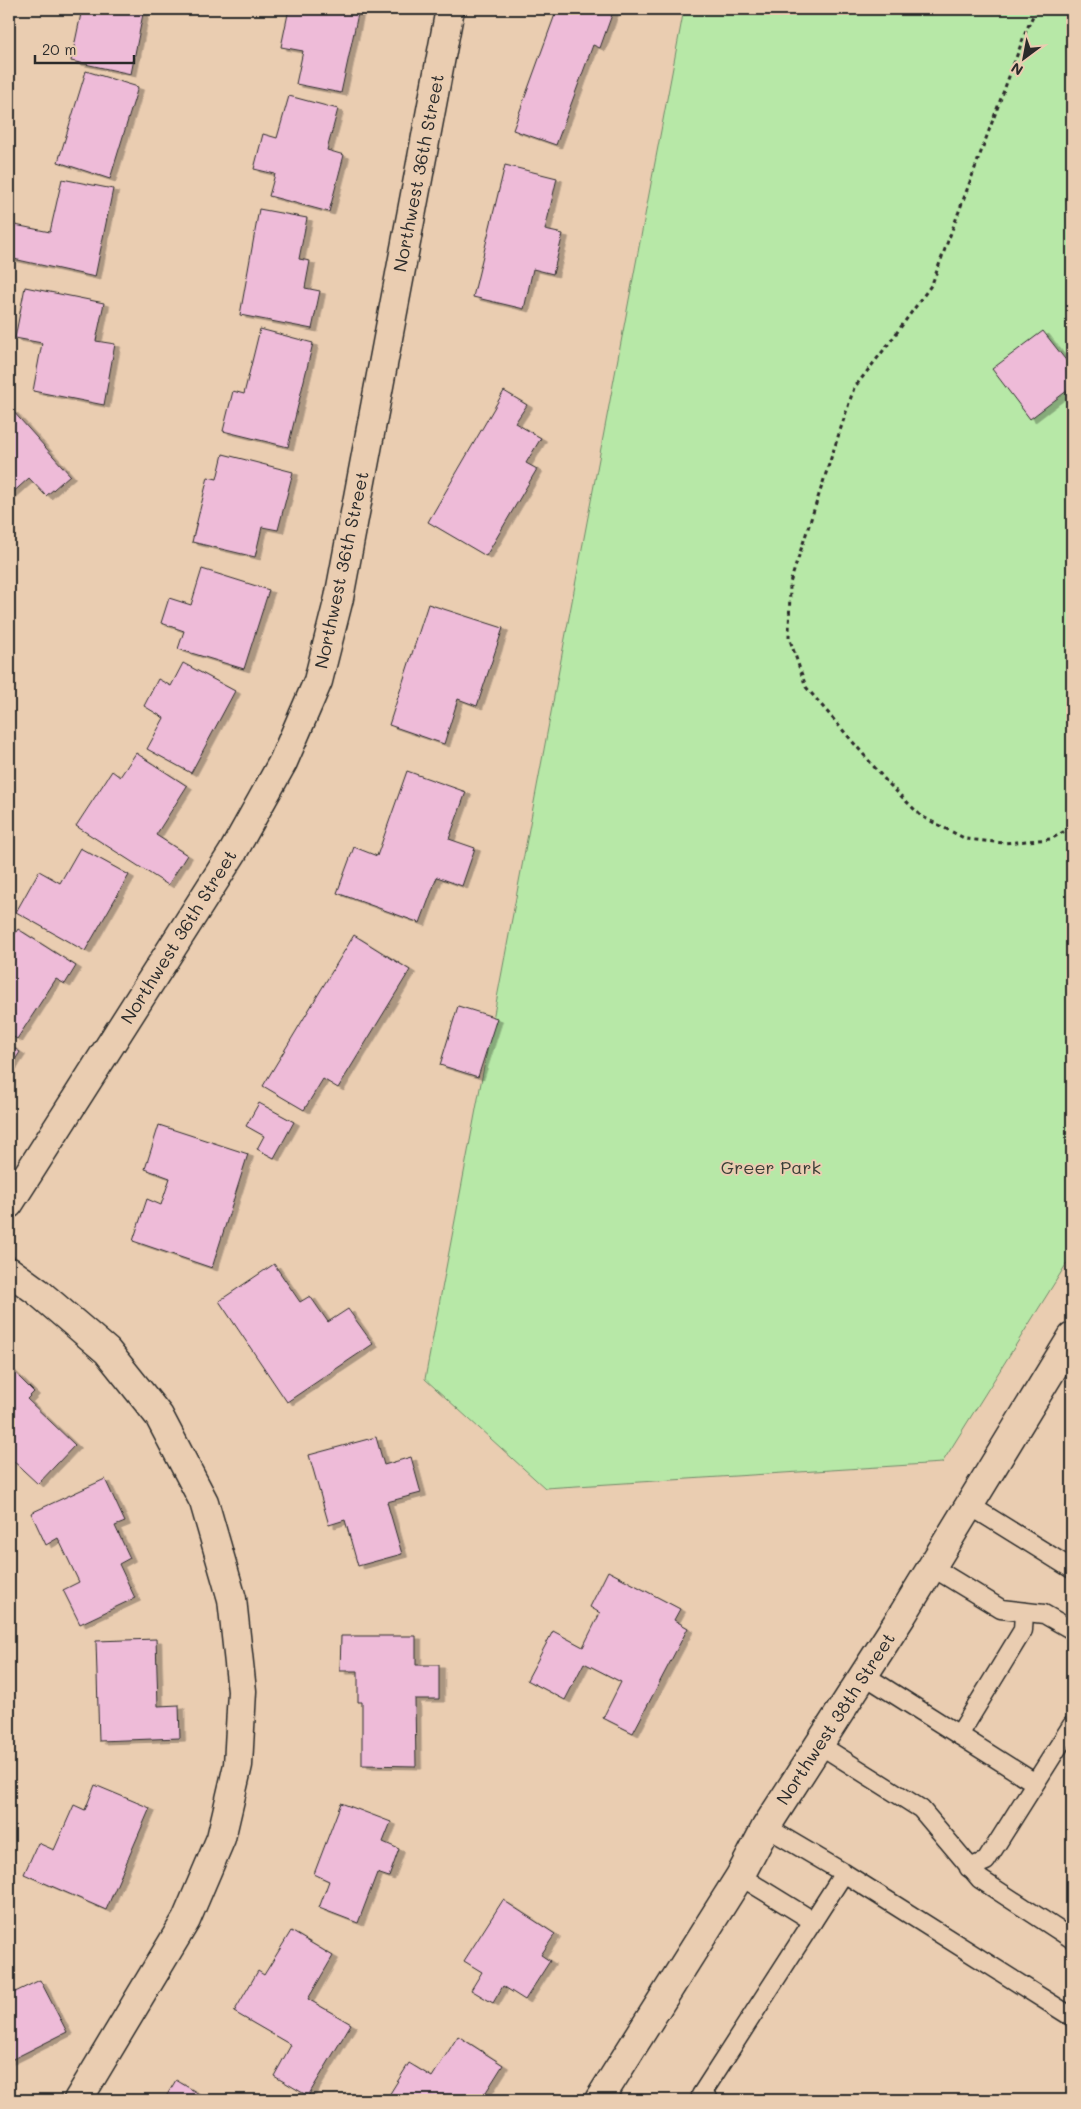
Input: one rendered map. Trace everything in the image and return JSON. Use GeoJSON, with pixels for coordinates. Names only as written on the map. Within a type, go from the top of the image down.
{"type":"FeatureCollection","features":[{"type":"Feature","properties":{"kind":"street","name":"Northwest 36th Street"},"geometry":{"type":"LineString","coordinates":[[9,1204],[233,852],[283,762],[318,681],[338,598],[450,9]]}},
{"type":"Feature","properties":{"kind":"street"},"geometry":{"type":"LineString","coordinates":[[9,1271],[38,1292],[107,1351],[159,1416],[204,1502],[232,1599],[242,1691],[238,1765],[221,1838],[186,1920],[78,2100]]}},
{"type":"Feature","properties":{"kind":"street","name":"Northwest 38th Street"},"geometry":{"type":"LineString","coordinates":[[599,2100],[740,1876],[766,1827],[864,1675],[1071,1340]]}},
{"type":"Feature","properties":{"kind":"lane"},"geometry":{"type":"LineString","coordinates":[[969,1505],[1072,1569]]}},
{"type":"Feature","properties":{"kind":"lane"},"geometry":{"type":"LineString","coordinates":[[932,1566],[1001,1609],[1044,1614],[1072,1630]]}},
{"type":"Feature","properties":{"kind":"lane"},"geometry":{"type":"LineString","coordinates":[[959,1735],[1023,1630],[1024,1612]]}},
{"type":"Feature","properties":{"kind":"lane"},"geometry":{"type":"LineString","coordinates":[[864,1675],[1035,1783]]}},
{"type":"Feature","properties":{"kind":"lane"},"geometry":{"type":"LineString","coordinates":[[969,1868],[986,1861],[1072,1725]]}},
{"type":"Feature","properties":{"kind":"lane"},"geometry":{"type":"LineString","coordinates":[[820,1745],[921,1809],[980,1880],[1072,1939]]}},
{"type":"Feature","properties":{"kind":"lane"},"geometry":{"type":"LineString","coordinates":[[766,1827],[844,1873],[1072,2016]]}},
{"type":"Feature","properties":{"kind":"lane"},"geometry":{"type":"LineString","coordinates":[[709,2100],[701,2095],[844,1873]]}},
{"type":"Feature","properties":{"kind":"lane"},"geometry":{"type":"LineString","coordinates":[[740,1876],[813,1921]]}},
{"type":"Feature","properties":{"kind":"path"},"geometry":{"type":"LineString","coordinates":[[1036,9],[1026,31],[932,284],[854,388],[790,583],[789,637],[806,687],[887,782],[921,816],[966,839],[1004,843],[1051,839],[1072,827]]}},
{"type":"Feature","properties":{"kind":"green space","name":"Greer Park"},"geometry":{"type":"Polygon","coordinates":[[[684,9],[1072,9],[1072,1255],[942,1463],[545,1488],[425,1379],[684,9]]]}},
{"type":"Feature","properties":{"kind":"building"},"geometry":{"type":"Polygon","coordinates":[[[82,9],[144,9],[131,74],[71,61],[82,9]]]}},
{"type":"Feature","properties":{"kind":"building"},"geometry":{"type":"Polygon","coordinates":[[[289,9],[359,9],[341,93],[296,84],[303,51],[281,47],[289,9]]]}},
{"type":"Feature","properties":{"kind":"building"},"geometry":{"type":"Polygon","coordinates":[[[557,9],[614,9],[600,48],[593,45],[556,145],[513,130],[557,9]]]}},
{"type":"Feature","properties":{"kind":"building"},"geometry":{"type":"Polygon","coordinates":[[[86,71],[138,87],[110,179],[58,162],[86,71]]]}},
{"type":"Feature","properties":{"kind":"building"},"geometry":{"type":"Polygon","coordinates":[[[289,96],[338,109],[327,150],[344,155],[329,212],[269,196],[275,174],[254,169],[263,134],[277,138],[289,96]]]}},
{"type":"Feature","properties":{"kind":"building"},"geometry":{"type":"Polygon","coordinates":[[[505,165],[557,178],[545,230],[563,234],[553,274],[533,269],[524,309],[473,297],[505,165]]]}},
{"type":"Feature","properties":{"kind":"building"},"geometry":{"type":"Polygon","coordinates":[[[62,179],[113,189],[95,277],[9,258],[15,225],[50,232],[62,179]]]}},
{"type":"Feature","properties":{"kind":"building"},"geometry":{"type":"Polygon","coordinates":[[[259,209],[307,218],[299,259],[310,261],[305,288],[320,291],[312,329],[240,315],[259,209]]]}},
{"type":"Feature","properties":{"kind":"building"},"geometry":{"type":"Polygon","coordinates":[[[25,287],[104,303],[96,341],[115,344],[104,405],[33,391],[42,343],[15,338],[25,287]]]}},
{"type":"Feature","properties":{"kind":"building"},"geometry":{"type":"Polygon","coordinates":[[[260,329],[313,343],[288,447],[223,431],[233,391],[244,394],[260,329]]]}},
{"type":"Feature","properties":{"kind":"building"},"geometry":{"type":"Polygon","coordinates":[[[1043,331],[1072,368],[1072,387],[1030,419],[992,369],[1043,331]]]}},
{"type":"Feature","properties":{"kind":"building"},"geometry":{"type":"Polygon","coordinates":[[[504,391],[527,405],[515,423],[541,438],[526,463],[537,469],[486,556],[428,522],[504,391]]]}},
{"type":"Feature","properties":{"kind":"building"},"geometry":{"type":"Polygon","coordinates":[[[12,410],[70,475],[46,496],[29,478],[9,496],[9,413],[12,410]]]}},
{"type":"Feature","properties":{"kind":"building"},"geometry":{"type":"Polygon","coordinates":[[[223,454],[293,472],[278,530],[262,527],[255,557],[192,542],[208,477],[217,479],[223,454]]]}},
{"type":"Feature","properties":{"kind":"building"},"geometry":{"type":"Polygon","coordinates":[[[202,569],[269,590],[244,669],[178,649],[184,631],[161,623],[169,598],[191,605],[202,569]]]}},
{"type":"Feature","properties":{"kind":"building"},"geometry":{"type":"Polygon","coordinates":[[[428,604],[503,628],[477,706],[458,699],[444,744],[389,725],[428,604]]]}},
{"type":"Feature","properties":{"kind":"building"},"geometry":{"type":"Polygon","coordinates":[[[183,663],[235,691],[191,773],[147,749],[164,718],[144,706],[158,679],[171,686],[183,663]]]}},
{"type":"Feature","properties":{"kind":"building"},"geometry":{"type":"Polygon","coordinates":[[[136,753],[187,786],[156,835],[187,855],[168,885],[76,826],[112,771],[120,777],[136,753]]]}},
{"type":"Feature","properties":{"kind":"building"},"geometry":{"type":"Polygon","coordinates":[[[407,771],[466,792],[449,839],[475,848],[462,886],[437,877],[420,923],[337,893],[354,847],[377,856],[407,771]]]}},
{"type":"Feature","properties":{"kind":"building"},"geometry":{"type":"Polygon","coordinates":[[[80,848],[129,875],[85,951],[16,912],[39,871],[60,883],[80,848]]]}},
{"type":"Feature","properties":{"kind":"building"},"geometry":{"type":"Polygon","coordinates":[[[18,929],[76,966],[65,984],[56,979],[17,1039],[9,1034],[9,943],[18,929]]]}},
{"type":"Feature","properties":{"kind":"building"},"geometry":{"type":"Polygon","coordinates":[[[354,935],[410,970],[338,1088],[323,1079],[304,1110],[263,1086],[354,935]]]}},
{"type":"Feature","properties":{"kind":"building"},"geometry":{"type":"Polygon","coordinates":[[[458,1006],[497,1018],[478,1077],[440,1065],[458,1006]]]}},
{"type":"Feature","properties":{"kind":"building"},"geometry":{"type":"Polygon","coordinates":[[[9,1045],[20,1052],[9,1069],[9,1045]]]}},
{"type":"Feature","properties":{"kind":"building"},"geometry":{"type":"Polygon","coordinates":[[[259,1103],[294,1122],[274,1158],[257,1149],[264,1136],[246,1126],[259,1103]]]}},
{"type":"Feature","properties":{"kind":"building"},"geometry":{"type":"Polygon","coordinates":[[[159,1125],[248,1154],[212,1268],[133,1241],[147,1199],[161,1205],[170,1178],[145,1169],[159,1125]]]}},
{"type":"Feature","properties":{"kind":"building"},"geometry":{"type":"Polygon","coordinates":[[[274,1264],[300,1302],[310,1296],[328,1322],[348,1309],[373,1344],[287,1402],[219,1301],[274,1264]]]}},
{"type":"Feature","properties":{"kind":"building"},"geometry":{"type":"Polygon","coordinates":[[[9,1367],[34,1392],[27,1399],[75,1445],[38,1484],[9,1457],[9,1367]]]}},
{"type":"Feature","properties":{"kind":"building"},"geometry":{"type":"Polygon","coordinates":[[[376,1437],[384,1465],[411,1457],[421,1493],[387,1502],[402,1554],[358,1566],[345,1520],[329,1525],[309,1455],[376,1437]]]}},
{"type":"Feature","properties":{"kind":"building"},"geometry":{"type":"Polygon","coordinates":[[[105,1479],[125,1522],[115,1526],[130,1558],[119,1564],[135,1598],[80,1624],[63,1590],[79,1582],[58,1538],[46,1545],[31,1513],[105,1479]]]}},
{"type":"Feature","properties":{"kind":"building"},"geometry":{"type":"Polygon","coordinates":[[[608,1571],[680,1609],[674,1620],[688,1628],[633,1733],[603,1718],[621,1682],[584,1663],[565,1700],[527,1680],[553,1631],[583,1647],[600,1613],[590,1607],[608,1571]]]}},
{"type":"Feature","properties":{"kind":"building"},"geometry":{"type":"Polygon","coordinates":[[[341,1636],[416,1636],[416,1665],[439,1665],[439,1699],[415,1699],[416,1766],[362,1765],[362,1702],[358,1702],[358,1671],[340,1671],[341,1636]]]}},
{"type":"Feature","properties":{"kind":"building"},"geometry":{"type":"Polygon","coordinates":[[[156,1639],[158,1706],[179,1705],[180,1738],[99,1741],[96,1641],[156,1639]]]}},
{"type":"Feature","properties":{"kind":"building"},"geometry":{"type":"Polygon","coordinates":[[[95,1785],[150,1808],[106,1910],[24,1874],[38,1843],[54,1850],[74,1805],[85,1810],[95,1785]]]}},
{"type":"Feature","properties":{"kind":"building"},"geometry":{"type":"Polygon","coordinates":[[[341,1803],[391,1822],[383,1842],[399,1849],[389,1877],[377,1873],[358,1923],[319,1908],[329,1881],[314,1874],[341,1803]]]}},
{"type":"Feature","properties":{"kind":"building"},"geometry":{"type":"Polygon","coordinates":[[[503,1900],[555,1934],[541,1955],[550,1961],[525,2000],[503,1986],[493,2003],[471,1990],[482,1972],[464,1961],[503,1900]]]}},
{"type":"Feature","properties":{"kind":"building"},"geometry":{"type":"Polygon","coordinates":[[[291,1931],[333,1956],[308,1999],[351,2024],[308,2096],[274,2076],[291,2045],[234,2012],[258,1971],[264,1975],[291,1931]]]}},
{"type":"Feature","properties":{"kind":"building"},"geometry":{"type":"Polygon","coordinates":[[[40,1980],[67,2032],[9,2061],[9,1995],[40,1980]]]}},
{"type":"Feature","properties":{"kind":"building"},"geometry":{"type":"Polygon","coordinates":[[[458,2036],[503,2065],[481,2100],[386,2100],[409,2063],[432,2077],[458,2036]]]}},
{"type":"Feature","properties":{"kind":"building"},"geometry":{"type":"Polygon","coordinates":[[[176,2080],[209,2100],[164,2100],[176,2080]]]}}]}
